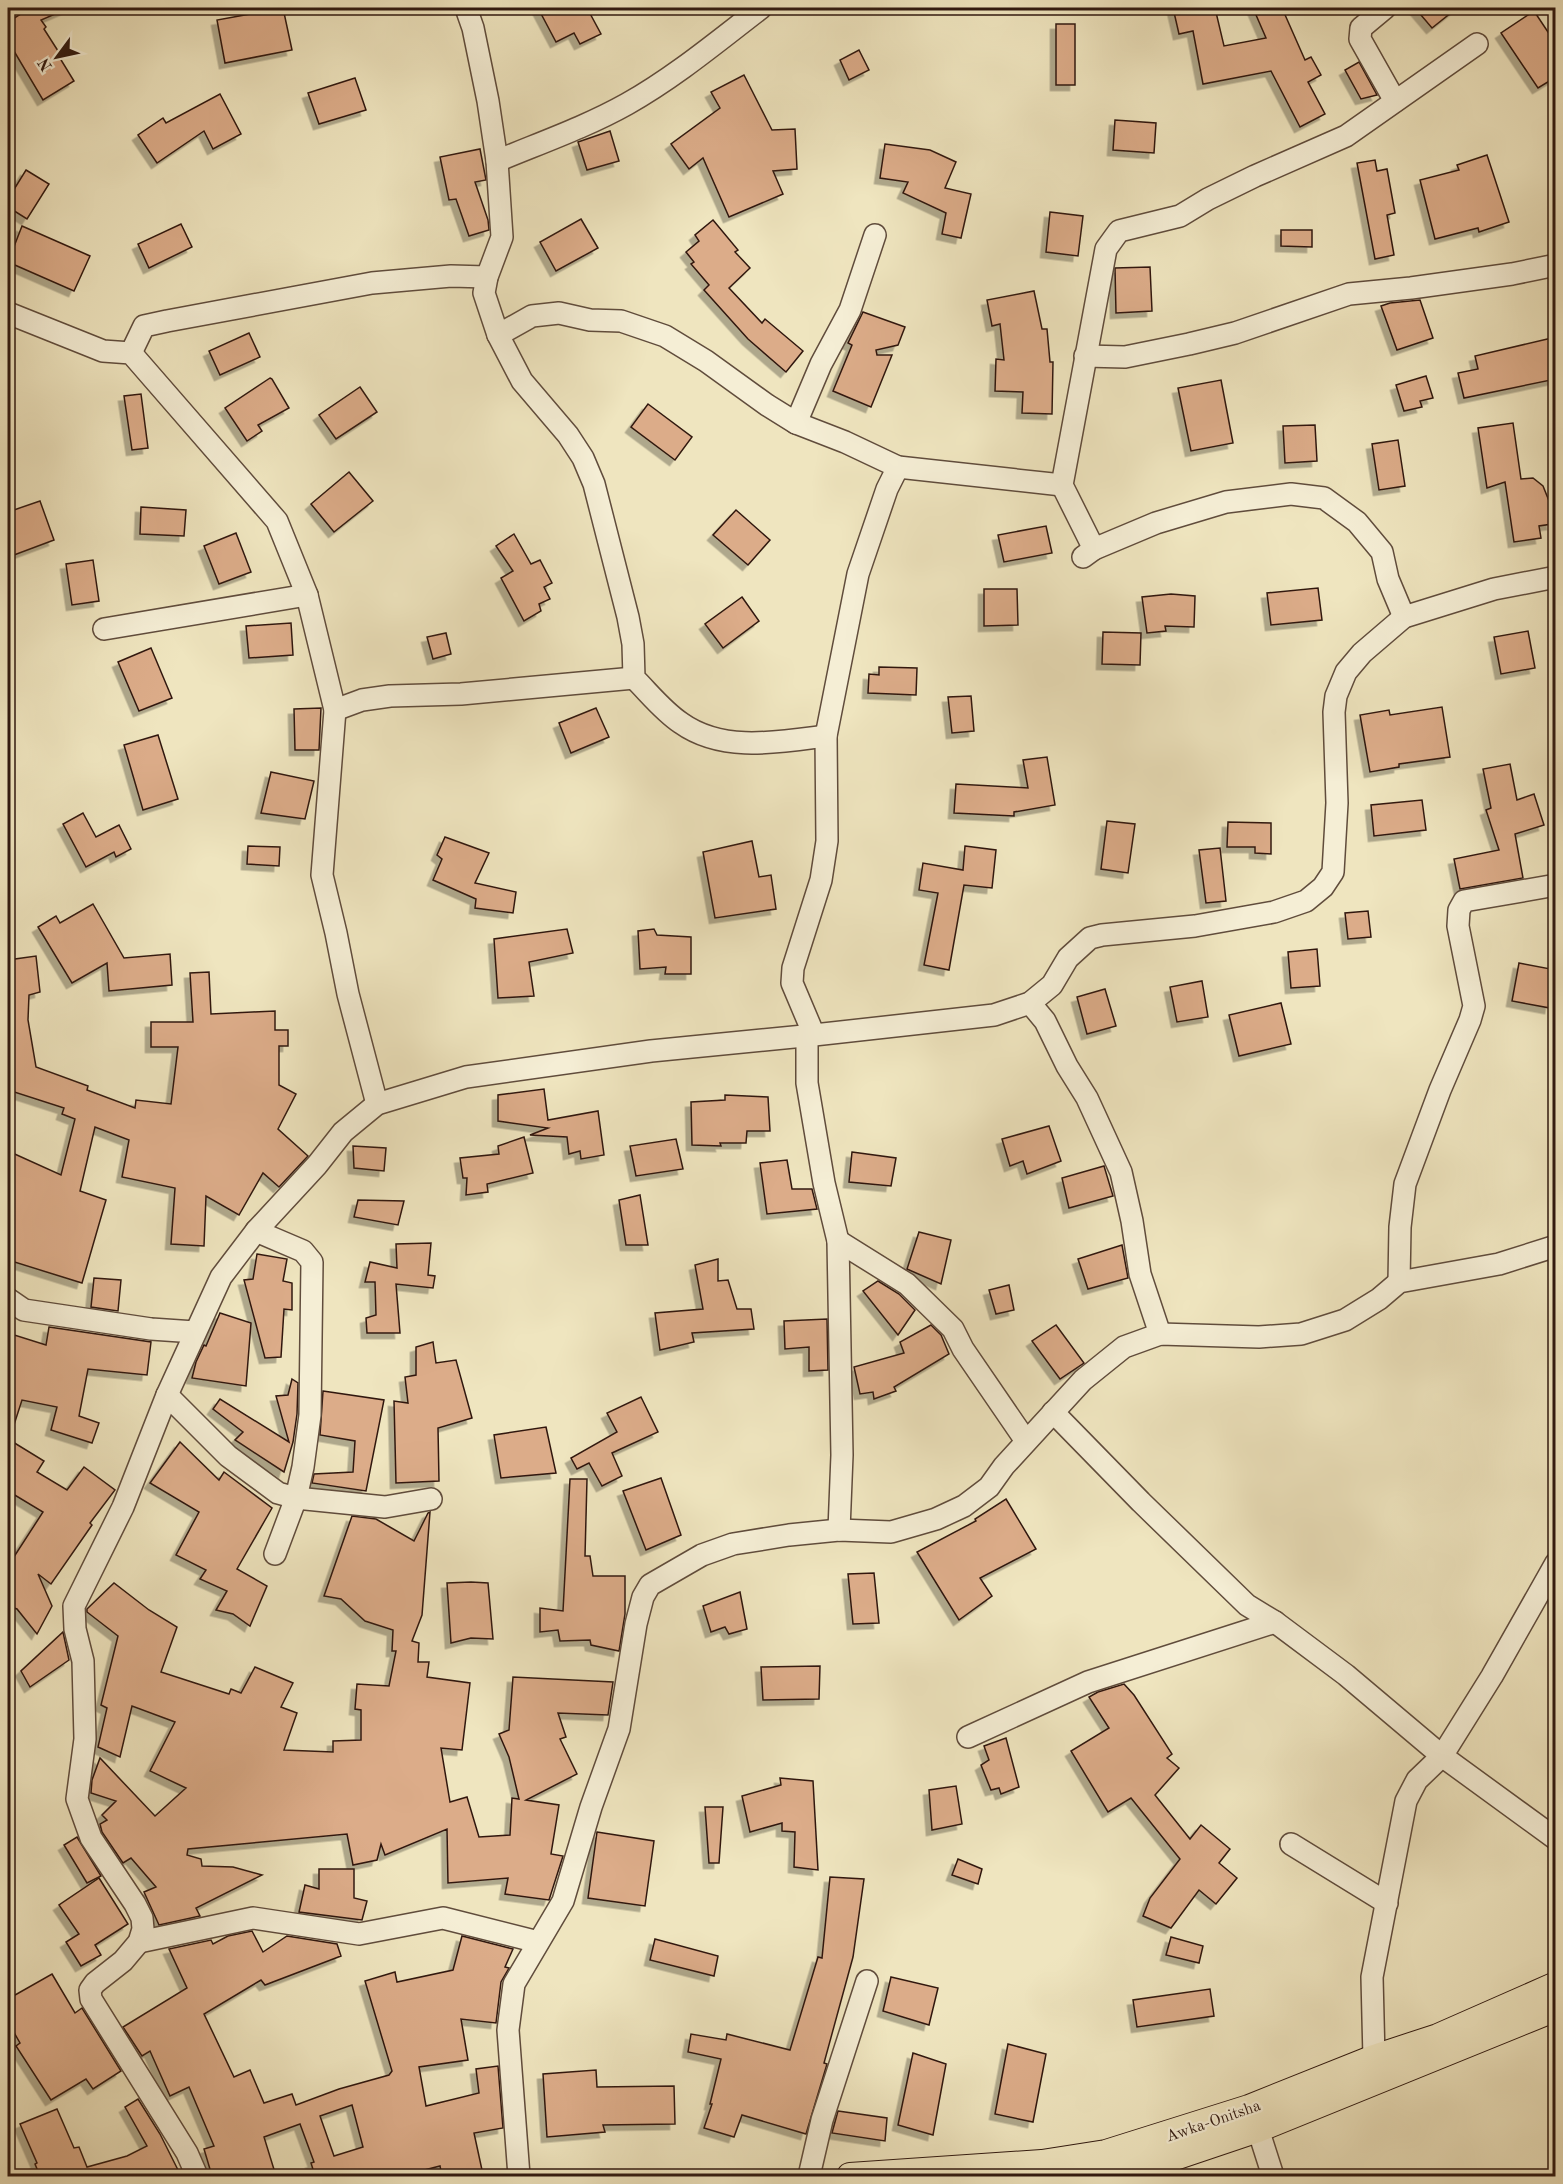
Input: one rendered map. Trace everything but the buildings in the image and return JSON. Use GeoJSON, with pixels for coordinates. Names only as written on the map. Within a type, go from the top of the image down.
{"type":"FeatureCollection","features":[{"type":"Feature","properties":{"kind":"main road","name":"Awka-Onitsha"},"geometry":{"type":"LineString","coordinates":[[850,2176],[1042,2163],[1106,2153],[1159,2159],[1249,2108],[1374,2058],[1438,2037],[1556,1985]]}},
{"type":"Feature","properties":{"kind":"main road","name":"Awka-Onitsha"},"geometry":{"type":"LineString","coordinates":[[1091,2176],[1159,2159],[1258,2129],[1556,2008]]}},
{"type":"Feature","properties":{"kind":"street"},"geometry":{"type":"LineString","coordinates":[[466,8],[473,28],[486,90],[497,161],[502,237],[487,277],[484,293],[498,335],[522,381],[568,435],[584,458],[594,483],[628,616],[633,644],[634,678],[681,723],[702,734],[738,743],[772,743],[826,736]]}},
{"type":"Feature","properties":{"kind":"street"},"geometry":{"type":"LineString","coordinates":[[497,161],[573,130],[627,104],[707,51],[761,8]]}},
{"type":"Feature","properties":{"kind":"street"},"geometry":{"type":"LineString","coordinates":[[1385,8],[1360,28],[1360,39],[1395,101]]}},
{"type":"Feature","properties":{"kind":"street"},"geometry":{"type":"LineString","coordinates":[[1404,617],[1388,579],[1382,552],[1357,522],[1324,498],[1291,494],[1226,502],[1156,523],[1088,553],[1062,485],[1106,249],[1119,231],[1180,216],[1208,199],[1255,176],[1346,136],[1477,44]]}},
{"type":"Feature","properties":{"kind":"street"},"geometry":{"type":"LineString","coordinates":[[796,423],[822,364],[850,310],[875,235]]}},
{"type":"Feature","properties":{"kind":"street"},"geometry":{"type":"LineString","coordinates":[[1085,356],[1125,357],[1235,333],[1349,294],[1501,276],[1556,265]]}},
{"type":"Feature","properties":{"kind":"street"},"geometry":{"type":"LineString","coordinates":[[131,352],[144,326],[167,321],[372,282],[451,276],[487,277]]}},
{"type":"Feature","properties":{"kind":"street"},"geometry":{"type":"LineString","coordinates":[[8,313],[103,351],[131,352],[277,521],[307,595],[335,710],[322,875],[348,994],[376,1104]]}},
{"type":"Feature","properties":{"kind":"street"},"geometry":{"type":"LineString","coordinates":[[498,335],[532,316],[559,313],[590,320],[621,321],[665,336],[706,361],[796,423],[898,467],[1062,485]]}},
{"type":"Feature","properties":{"kind":"street"},"geometry":{"type":"LineString","coordinates":[[839,1530],[842,1443],[838,1241],[824,1183],[807,1083],[810,1035],[792,983],[793,968],[821,880],[827,841],[826,736],[858,574],[887,489],[898,467]]}},
{"type":"Feature","properties":{"kind":"street"},"geometry":{"type":"LineString","coordinates":[[196,2176],[187,2152],[91,1999],[90,1990],[95,1983],[123,1961],[139,1942],[143,1929],[142,1918],[135,1904],[91,1838],[77,1799],[85,1738],[83,1660],[75,1629],[74,1606],[123,1507],[167,1395],[221,1277],[256,1231],[317,1165],[343,1132],[376,1104],[466,1077],[651,1051],[994,1015],[1030,1003],[1052,985],[1068,958],[1090,938],[1195,927],[1274,912],[1306,901],[1323,887],[1333,872],[1337,802],[1334,712],[1336,696],[1346,672],[1357,659],[1404,617],[1494,589],[1556,578]]}},
{"type":"Feature","properties":{"kind":"street"},"geometry":{"type":"LineString","coordinates":[[104,629],[307,595]]}},
{"type":"Feature","properties":{"kind":"street"},"geometry":{"type":"LineString","coordinates":[[335,710],[362,700],[390,696],[461,694],[634,678]]}},
{"type":"Feature","properties":{"kind":"street"},"geometry":{"type":"LineString","coordinates":[[1399,1282],[1400,1227],[1405,1184],[1474,1006],[1458,926],[1459,910],[1464,901],[1556,885]]}},
{"type":"Feature","properties":{"kind":"street"},"geometry":{"type":"LineString","coordinates":[[1030,1003],[1045,1021],[1067,1066],[1087,1098],[1121,1172],[1132,1221],[1140,1274],[1160,1334]]}},
{"type":"Feature","properties":{"kind":"street"},"geometry":{"type":"LineString","coordinates":[[256,1231],[303,1251],[312,1262],[310,1415],[296,1498],[275,1554]]}},
{"type":"Feature","properties":{"kind":"street"},"geometry":{"type":"LineString","coordinates":[[838,1241],[907,1284],[953,1329],[963,1349],[1026,1441]]}},
{"type":"Feature","properties":{"kind":"street"},"geometry":{"type":"LineString","coordinates":[[519,2176],[508,2030],[514,1984],[563,1901],[591,1807],[619,1729],[636,1624],[643,1597],[650,1585],[702,1555],[733,1544],[839,1530],[891,1532],[936,1519],[964,1506],[988,1487],[1026,1441],[1083,1380],[1124,1347],[1160,1334],[1259,1337],[1301,1334],[1345,1320],[1379,1299],[1399,1282],[1498,1264],[1556,1246]]}},
{"type":"Feature","properties":{"kind":"street"},"geometry":{"type":"LineString","coordinates":[[8,1299],[24,1310],[151,1329],[195,1332]]}},
{"type":"Feature","properties":{"kind":"street"},"geometry":{"type":"LineString","coordinates":[[167,1395],[228,1456],[278,1492],[296,1498],[385,1507],[431,1499]]}},
{"type":"Feature","properties":{"kind":"street"},"geometry":{"type":"LineString","coordinates":[[1053,1412],[1247,1605],[1275,1622],[1346,1675],[1442,1756],[1556,1839]]}},
{"type":"Feature","properties":{"kind":"street"},"geometry":{"type":"LineString","coordinates":[[1374,2058],[1372,1977],[1406,1801],[1417,1780],[1442,1756],[1492,1676],[1556,1563]]}},
{"type":"Feature","properties":{"kind":"street"},"geometry":{"type":"LineString","coordinates":[[968,1737],[1088,1682],[1275,1622]]}},
{"type":"Feature","properties":{"kind":"street"},"geometry":{"type":"LineString","coordinates":[[1291,1844],[1386,1903]]}},
{"type":"Feature","properties":{"kind":"street"},"geometry":{"type":"LineString","coordinates":[[139,1942],[253,1918],[359,1934],[443,1918],[538,1942]]}},
{"type":"Feature","properties":{"kind":"street"},"geometry":{"type":"LineString","coordinates":[[809,2176],[822,2120],[867,1980]]}},
{"type":"Feature","properties":{"kind":"street"},"geometry":{"type":"LineString","coordinates":[[1258,2129],[1273,2176]]}}]}
